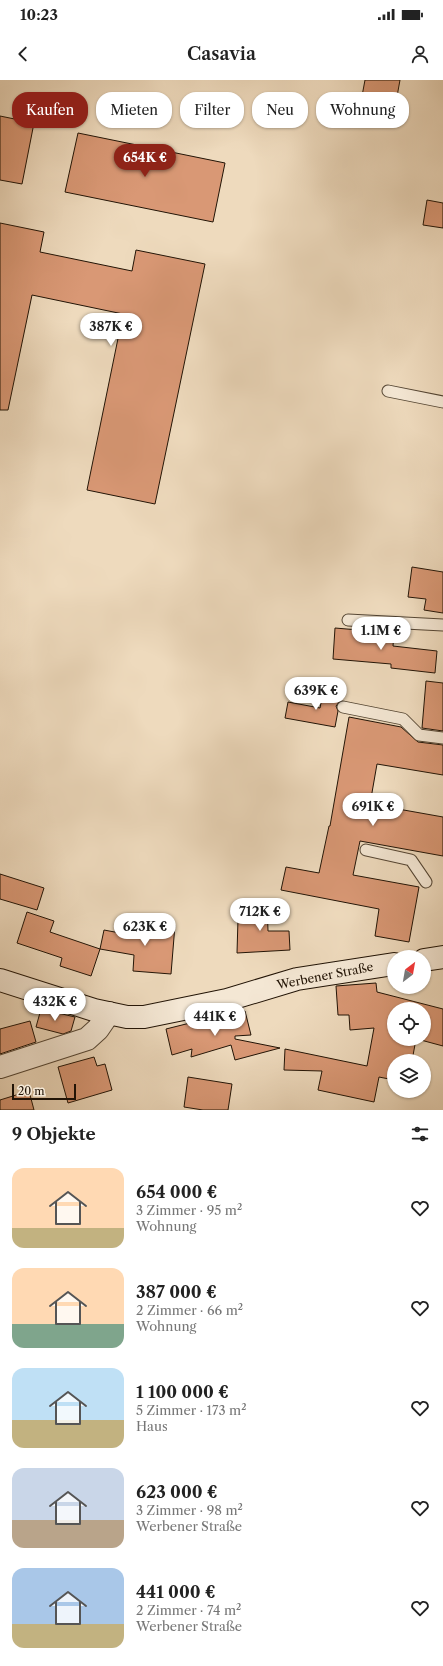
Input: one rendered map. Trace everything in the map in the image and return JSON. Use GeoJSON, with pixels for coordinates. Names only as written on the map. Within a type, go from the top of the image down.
{"type":"FeatureCollection","features":[{"type":"Feature","properties":{"kind":"street"},"geometry":{"type":"LineString","coordinates":[[431,959],[443,957]]}},
{"type":"Feature","properties":{"kind":"street","name":"Werbener Straße"},"geometry":{"type":"LineString","coordinates":[[0,980],[109,1013],[127,1017],[144,1017],[227,1000],[297,979],[387,965]]}},
{"type":"Feature","properties":{"kind":"street"},"geometry":{"type":"LineString","coordinates":[[0,1067],[87,1039],[98,1029],[109,1013]]}},
{"type":"Feature","properties":{"kind":"lane"},"geometry":{"type":"LineString","coordinates":[[388,391],[443,402]]}},
{"type":"Feature","properties":{"kind":"lane"},"geometry":{"type":"LineString","coordinates":[[348,620],[443,625]]}},
{"type":"Feature","properties":{"kind":"lane"},"geometry":{"type":"LineString","coordinates":[[343,707],[404,719],[419,735],[443,738]]}},
{"type":"Feature","properties":{"kind":"lane"},"geometry":{"type":"LineString","coordinates":[[366,850],[411,860],[426,882]]}},
{"type":"Feature","properties":{"kind":"building"},"geometry":{"type":"Polygon","coordinates":[[[365,80],[400,80],[398,92],[363,92],[365,80]]]}},
{"type":"Feature","properties":{"kind":"building"},"geometry":{"type":"Polygon","coordinates":[[[0,116],[12,118],[12,128],[33,128],[22,184],[0,180],[0,116]]]}},
{"type":"Feature","properties":{"kind":"building"},"geometry":{"type":"Polygon","coordinates":[[[78,133],[225,163],[213,222],[65,192],[78,133]]]}},
{"type":"Feature","properties":{"kind":"building"},"geometry":{"type":"Polygon","coordinates":[[[427,200],[443,203],[443,228],[423,225],[427,200]]]}},
{"type":"Feature","properties":{"kind":"building"},"geometry":{"type":"Polygon","coordinates":[[[0,223],[44,232],[40,252],[132,271],[136,250],[205,264],[155,504],[87,490],[123,314],[32,295],[8,410],[0,410],[0,223]]]}},
{"type":"Feature","properties":{"kind":"building"},"geometry":{"type":"Polygon","coordinates":[[[412,567],[443,572],[443,613],[424,610],[426,599],[408,597],[412,567]]]}},
{"type":"Feature","properties":{"kind":"building"},"geometry":{"type":"Polygon","coordinates":[[[335,628],[394,633],[393,646],[437,651],[435,673],[391,668],[391,664],[333,659],[335,628]]]}},
{"type":"Feature","properties":{"kind":"building"},"geometry":{"type":"Polygon","coordinates":[[[426,681],[443,683],[443,731],[422,728],[426,681]]]}},
{"type":"Feature","properties":{"kind":"building"},"geometry":{"type":"Polygon","coordinates":[[[323,692],[341,695],[340,701],[336,706],[338,711],[335,727],[285,718],[288,702],[320,708],[323,692]]]}},
{"type":"Feature","properties":{"kind":"building"},"geometry":{"type":"Polygon","coordinates":[[[349,717],[401,727],[418,742],[443,745],[443,775],[377,764],[370,804],[443,817],[443,856],[360,841],[353,875],[419,887],[409,942],[375,936],[379,909],[281,890],[286,867],[319,873],[330,826],[349,717]]]}},
{"type":"Feature","properties":{"kind":"building"},"geometry":{"type":"Polygon","coordinates":[[[0,874],[44,888],[37,910],[0,899],[0,874]]]}},
{"type":"Feature","properties":{"kind":"building"},"geometry":{"type":"Polygon","coordinates":[[[267,901],[268,931],[289,931],[290,950],[237,953],[238,919],[250,919],[249,902],[267,901]]]}},
{"type":"Feature","properties":{"kind":"building"},"geometry":{"type":"Polygon","coordinates":[[[27,912],[54,921],[50,932],[100,949],[91,976],[60,966],[62,958],[17,943],[27,912]]]}},
{"type":"Feature","properties":{"kind":"building"},"geometry":{"type":"Polygon","coordinates":[[[137,922],[175,925],[171,974],[133,971],[134,955],[100,949],[104,930],[136,936],[137,922]]]}},
{"type":"Feature","properties":{"kind":"building"},"geometry":{"type":"Polygon","coordinates":[[[376,983],[377,992],[416,1002],[387,1002],[387,1046],[415,1046],[413,1054],[387,1054],[387,1079],[379,1077],[374,1102],[318,1090],[322,1071],[284,1070],[285,1049],[367,1066],[374,1028],[350,1030],[349,1015],[338,1015],[336,986],[376,983]]]}},
{"type":"Feature","properties":{"kind":"building"},"geometry":{"type":"Polygon","coordinates":[[[431,1006],[443,1009],[443,1046],[431,1043],[431,1006]]]}},
{"type":"Feature","properties":{"kind":"building"},"geometry":{"type":"Polygon","coordinates":[[[41,1009],[75,1017],[71,1031],[63,1034],[36,1027],[41,1009]]]}},
{"type":"Feature","properties":{"kind":"building"},"geometry":{"type":"Polygon","coordinates":[[[245,1011],[251,1035],[235,1036],[235,1039],[280,1048],[235,1060],[231,1045],[191,1057],[192,1049],[172,1055],[166,1029],[198,1021],[197,1024],[245,1011]]]}},
{"type":"Feature","properties":{"kind":"building"},"geometry":{"type":"Polygon","coordinates":[[[30,1021],[36,1042],[0,1054],[0,1029],[30,1021]]]}},
{"type":"Feature","properties":{"kind":"building"},"geometry":{"type":"Polygon","coordinates":[[[94,1057],[97,1066],[105,1064],[112,1090],[68,1103],[58,1067],[94,1057]]]}},
{"type":"Feature","properties":{"kind":"building"},"geometry":{"type":"Polygon","coordinates":[[[188,1077],[232,1084],[228,1110],[203,1110],[184,1107],[188,1077]]]}},
{"type":"Feature","properties":{"kind":"building"},"geometry":{"type":"Polygon","coordinates":[[[29,1091],[34,1110],[0,1110],[0,1100],[29,1091]]]}}]}
